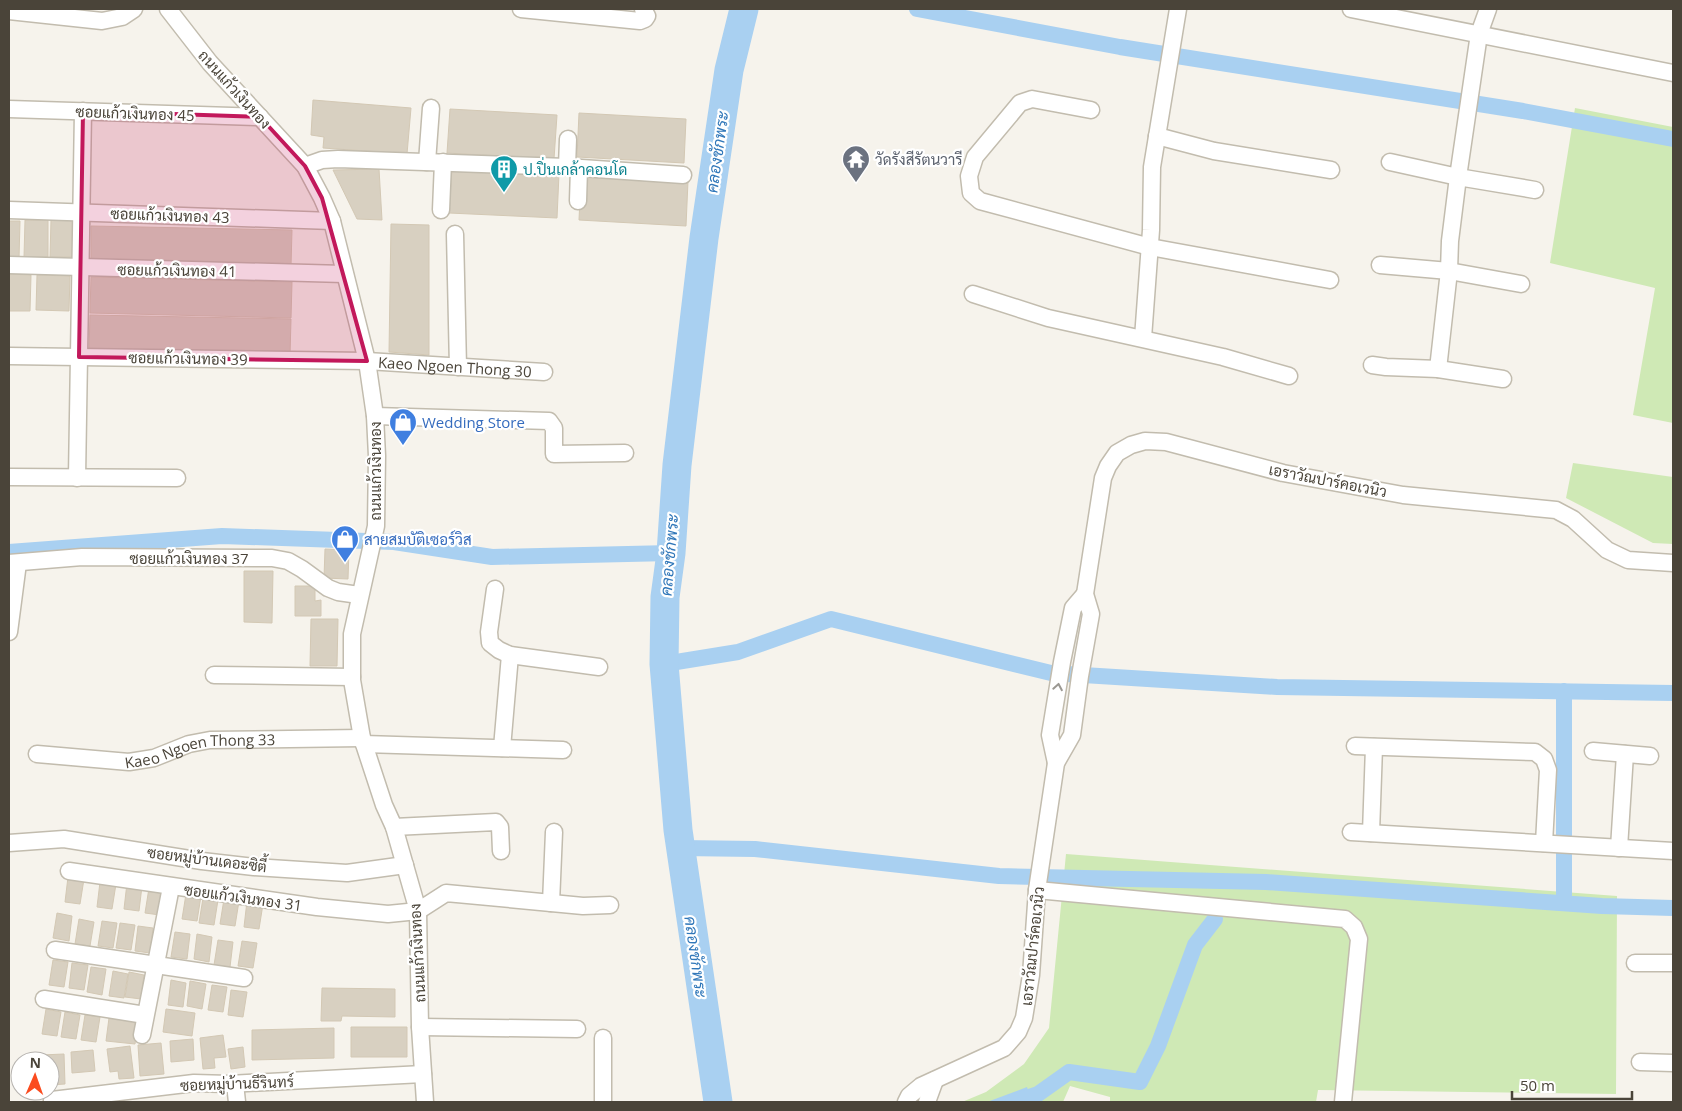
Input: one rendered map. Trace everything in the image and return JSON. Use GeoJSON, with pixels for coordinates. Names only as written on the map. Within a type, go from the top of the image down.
{"type":"FeatureCollection","features":[{"type":"Feature","properties":{"kind":"street"},"geometry":{"type":"LineString","coordinates":[[9,11],[102,22],[122,17],[134,9]]}},
{"type":"Feature","properties":{"kind":"street","name":"ถนนแก้วเงินทอง"},"geometry":{"type":"LineString","coordinates":[[168,9],[210,63],[305,166],[332,221],[367,360],[375,416],[378,456],[376,526],[359,595],[352,634],[352,677],[363,741],[384,805],[394,827],[418,911],[420,1026],[425,1102]]}},
{"type":"Feature","properties":{"kind":"street"},"geometry":{"type":"LineString","coordinates":[[521,9],[640,21],[645,20],[647,16],[644,9]]}},
{"type":"Feature","properties":{"kind":"street"},"geometry":{"type":"LineString","coordinates":[[1351,9],[1673,73]]}},
{"type":"Feature","properties":{"kind":"street"},"geometry":{"type":"LineString","coordinates":[[1438,369],[1458,177],[1479,34],[1488,9]]}},
{"type":"Feature","properties":{"kind":"street"},"geometry":{"type":"LineString","coordinates":[[1143,338],[1150,247],[1152,167],[1177,15]]}},
{"type":"Feature","properties":{"kind":"street"},"geometry":{"type":"LineString","coordinates":[[1091,110],[1032,99],[1020,103],[975,158],[969,176],[971,193],[980,201],[1150,247],[1330,280]]}},
{"type":"Feature","properties":{"kind":"street"},"geometry":{"type":"LineString","coordinates":[[431,108],[441,210]]}},
{"type":"Feature","properties":{"kind":"street","name":"ซอยแก้วเงินทอง 45"},"geometry":{"type":"LineString","coordinates":[[9,109],[260,117]]}},
{"type":"Feature","properties":{"kind":"street"},"geometry":{"type":"LineString","coordinates":[[77,478],[84,111]]}},
{"type":"Feature","properties":{"kind":"street"},"geometry":{"type":"LineString","coordinates":[[1156,136],[1214,151],[1331,170]]}},
{"type":"Feature","properties":{"kind":"street"},"geometry":{"type":"LineString","coordinates":[[568,139],[578,201]]}},
{"type":"Feature","properties":{"kind":"street"},"geometry":{"type":"LineString","coordinates":[[305,166],[322,160],[435,162],[573,167],[683,175]]}},
{"type":"Feature","properties":{"kind":"street"},"geometry":{"type":"LineString","coordinates":[[1390,162],[1458,177],[1535,190]]}},
{"type":"Feature","properties":{"kind":"street","name":"ซอยแก้วเงินทอง 43"},"geometry":{"type":"LineString","coordinates":[[9,210],[332,221]]}},
{"type":"Feature","properties":{"kind":"street"},"geometry":{"type":"LineString","coordinates":[[455,234],[458,367]]}},
{"type":"Feature","properties":{"kind":"street"},"geometry":{"type":"LineString","coordinates":[[1380,265],[1448,271],[1521,284]]}},
{"type":"Feature","properties":{"kind":"street","name":"ซอยแก้วเงินทอง 41"},"geometry":{"type":"LineString","coordinates":[[9,266],[344,274]]}},
{"type":"Feature","properties":{"kind":"street"},"geometry":{"type":"LineString","coordinates":[[973,294],[1048,318],[1223,357],[1289,376]]}},
{"type":"Feature","properties":{"kind":"street","name":"ซอยแก้วเงินทอง 39"},"geometry":{"type":"LineString","coordinates":[[9,356],[367,360]]}},
{"type":"Feature","properties":{"kind":"street","name":"Kaeo Ngoen Thong 30"},"geometry":{"type":"LineString","coordinates":[[367,360],[544,372]]}},
{"type":"Feature","properties":{"kind":"street"},"geometry":{"type":"LineString","coordinates":[[1372,365],[1438,369],[1503,379]]}},
{"type":"Feature","properties":{"kind":"street"},"geometry":{"type":"LineString","coordinates":[[375,416],[549,421],[554,428],[554,454],[625,453]]}},
{"type":"Feature","properties":{"kind":"street","name":"เอราวัณปาร์คอเวนิว"},"geometry":{"type":"LineString","coordinates":[[908,1099],[922,1086],[1004,1048],[1018,1032],[1024,1018],[1031,975],[1037,889],[1056,763],[1072,735],[1091,614],[1085,594],[1103,478],[1117,453],[1131,445],[1145,441],[1166,442],[1283,473],[1403,495],[1556,510],[1573,518],[1607,550],[1628,560],[1673,563]]}},
{"type":"Feature","properties":{"kind":"street"},"geometry":{"type":"LineString","coordinates":[[9,477],[177,478]]}},
{"type":"Feature","properties":{"kind":"street","name":"ซอยแก้วเงินทอง 37"},"geometry":{"type":"LineString","coordinates":[[13,563],[82,557],[272,558],[288,561],[302,568],[328,588],[338,592],[359,595]]}},
{"type":"Feature","properties":{"kind":"street"},"geometry":{"type":"LineString","coordinates":[[9,632],[13,563]]}},
{"type":"Feature","properties":{"kind":"street"},"geometry":{"type":"LineString","coordinates":[[495,589],[489,632],[490,643],[499,650],[510,654],[600,667]]}},
{"type":"Feature","properties":{"kind":"street","name":"เอราวัณปาร์คอเวนิว"},"geometry":{"type":"LineString","coordinates":[[1056,763],[1050,735],[1073,608],[1085,594]]}},
{"type":"Feature","properties":{"kind":"street"},"geometry":{"type":"LineString","coordinates":[[502,748],[510,654]]}},
{"type":"Feature","properties":{"kind":"street"},"geometry":{"type":"LineString","coordinates":[[214,675],[352,677]]}},
{"type":"Feature","properties":{"kind":"street","name":"Kaeo Ngoen Thong 33"},"geometry":{"type":"LineString","coordinates":[[38,754],[129,762],[154,758],[189,744],[210,740],[363,741],[563,750]]}},
{"type":"Feature","properties":{"kind":"street"},"geometry":{"type":"LineString","coordinates":[[1355,746],[1535,752],[1544,758],[1548,770],[1558,844]]}},
{"type":"Feature","properties":{"kind":"street"},"geometry":{"type":"LineString","coordinates":[[1371,833],[1374,747]]}},
{"type":"Feature","properties":{"kind":"street"},"geometry":{"type":"LineString","coordinates":[[1593,752],[1650,756]]}},
{"type":"Feature","properties":{"kind":"street"},"geometry":{"type":"LineString","coordinates":[[1619,848],[1625,754]]}},
{"type":"Feature","properties":{"kind":"street"},"geometry":{"type":"LineString","coordinates":[[394,827],[496,822],[500,826],[500,851]]}},
{"type":"Feature","properties":{"kind":"street"},"geometry":{"type":"LineString","coordinates":[[551,903],[554,832]]}},
{"type":"Feature","properties":{"kind":"street"},"geometry":{"type":"LineString","coordinates":[[1351,832],[1673,851]]}},
{"type":"Feature","properties":{"kind":"street","name":"ซอยหมู่บ้านเดอะซิตี้"},"geometry":{"type":"LineString","coordinates":[[9,843],[64,839],[202,861],[254,867],[347,873],[406,865]]}},
{"type":"Feature","properties":{"kind":"street","name":"ซอยแก้วเงินทอง 31"},"geometry":{"type":"LineString","coordinates":[[69,871],[317,907],[388,914],[418,911]]}},
{"type":"Feature","properties":{"kind":"street"},"geometry":{"type":"LineString","coordinates":[[142,1035],[171,887]]}},
{"type":"Feature","properties":{"kind":"street"},"geometry":{"type":"LineString","coordinates":[[1037,889],[1345,919],[1354,927],[1359,939],[1343,1102]]}},
{"type":"Feature","properties":{"kind":"street"},"geometry":{"type":"LineString","coordinates":[[418,911],[446,893],[583,906],[610,905]]}},
{"type":"Feature","properties":{"kind":"street"},"geometry":{"type":"LineString","coordinates":[[56,950],[244,978]]}},
{"type":"Feature","properties":{"kind":"street"},"geometry":{"type":"LineString","coordinates":[[1635,963],[1673,963]]}},
{"type":"Feature","properties":{"kind":"street"},"geometry":{"type":"LineString","coordinates":[[44,999],[145,1015]]}},
{"type":"Feature","properties":{"kind":"street"},"geometry":{"type":"LineString","coordinates":[[420,1026],[577,1029]]}},
{"type":"Feature","properties":{"kind":"street"},"geometry":{"type":"LineString","coordinates":[[603,1038],[603,1102]]}},
{"type":"Feature","properties":{"kind":"street"},"geometry":{"type":"LineString","coordinates":[[1640,1062],[1673,1063]]}},
{"type":"Feature","properties":{"kind":"street","name":"ซอยหมู่บ้านธีรินทร์"},"geometry":{"type":"LineString","coordinates":[[60,1099],[194,1083],[235,1084],[423,1074]]}},
{"type":"Feature","properties":{"kind":"street"},"geometry":{"type":"LineString","coordinates":[[927,1102],[935,1080]]}},
{"type":"Feature","properties":{"kind":"street"},"geometry":{"type":"LineString","coordinates":[[235,1084],[237,1102]]}},
{"type":"Feature","properties":{"kind":"highlighted area"},"geometry":{"type":"Polygon","coordinates":[[[83,111],[260,117],[305,166],[322,198],[367,361],[79,357],[83,111]]]}},
{"type":"Feature","properties":{"kind":"green space"},"geometry":{"type":"Polygon","coordinates":[[[1575,108],[1673,127],[1673,423],[1633,415],[1655,288],[1550,263],[1575,108]]]}},
{"type":"Feature","properties":{"kind":"green space"},"geometry":{"type":"Polygon","coordinates":[[[1573,463],[1673,477],[1673,544],[1653,543],[1566,498],[1573,463]]]}},
{"type":"Feature","properties":{"kind":"green space"},"geometry":{"type":"Polygon","coordinates":[[[1066,854],[1617,896],[1616,1094],[1318,1090],[1316,1102],[1110,1102],[1110,1097],[1070,1086],[1063,1102],[962,1102],[986,1092],[1024,1064],[1049,1028],[1066,854]]]}},
{"type":"Feature","properties":{"kind":"water"},"geometry":{"type":"Polygon","coordinates":[[[1027,1087],[1032,1102],[987,1102],[1027,1087]]]}},
{"type":"Feature","properties":{"kind":"building"},"geometry":{"type":"Polygon","coordinates":[[[313,100],[411,108],[407,154],[323,148],[324,137],[311,135],[313,100]]]}},
{"type":"Feature","properties":{"kind":"building","name":"ป.ปิ่นเกล้าคอนโด"},"geometry":{"type":"Polygon","coordinates":[[[450,109],[557,115],[554,159],[447,153],[450,109]]]}},
{"type":"Feature","properties":{"kind":"building","name":"ป.ปิ่นเกล้าคอนโด"},"geometry":{"type":"Polygon","coordinates":[[[579,113],[686,119],[684,163],[577,157],[579,113]]]}},
{"type":"Feature","properties":{"kind":"building","name":"ป.ปิ่นเกล้าคอนโด"},"geometry":{"type":"Polygon","coordinates":[[[452,168],[559,174],[557,218],[449,213],[452,168]]]}},
{"type":"Feature","properties":{"kind":"building"},"geometry":{"type":"Polygon","coordinates":[[[379,169],[382,220],[357,219],[333,170],[379,169]]]}},
{"type":"Feature","properties":{"kind":"building","name":"ป.ปิ่นเกล้าคอนโด"},"geometry":{"type":"Polygon","coordinates":[[[581,176],[688,181],[686,226],[579,220],[581,176]]]}},
{"type":"Feature","properties":{"kind":"building"},"geometry":{"type":"Polygon","coordinates":[[[25,220],[48,220],[48,257],[24,257],[25,220]]]}},
{"type":"Feature","properties":{"kind":"building"},"geometry":{"type":"Polygon","coordinates":[[[51,220],[74,220],[73,257],[50,257],[51,220]]]}},
{"type":"Feature","properties":{"kind":"building"},"geometry":{"type":"Polygon","coordinates":[[[9,221],[20,221],[19,259],[9,258],[9,221]]]}},
{"type":"Feature","properties":{"kind":"building"},"geometry":{"type":"Polygon","coordinates":[[[391,224],[429,225],[429,355],[389,352],[391,224]]]}},
{"type":"Feature","properties":{"kind":"building"},"geometry":{"type":"Polygon","coordinates":[[[91,226],[292,230],[291,266],[91,262],[91,226]]]}},
{"type":"Feature","properties":{"kind":"building"},"geometry":{"type":"Polygon","coordinates":[[[9,274],[31,275],[30,311],[9,311],[9,274]]]}},
{"type":"Feature","properties":{"kind":"building"},"geometry":{"type":"Polygon","coordinates":[[[37,275],[70,276],[69,311],[36,310],[37,275]]]}},
{"type":"Feature","properties":{"kind":"building"},"geometry":{"type":"Polygon","coordinates":[[[91,277],[292,282],[291,318],[90,313],[91,277]]]}},
{"type":"Feature","properties":{"kind":"building"},"geometry":{"type":"Polygon","coordinates":[[[90,315],[291,319],[290,355],[89,351],[90,315]]]}},
{"type":"Feature","properties":{"kind":"building"},"geometry":{"type":"Polygon","coordinates":[[[325,549],[349,550],[348,579],[324,578],[325,549]]]}},
{"type":"Feature","properties":{"kind":"building"},"geometry":{"type":"Polygon","coordinates":[[[244,571],[273,571],[272,623],[244,622],[244,571]]]}},
{"type":"Feature","properties":{"kind":"building"},"geometry":{"type":"Polygon","coordinates":[[[295,586],[315,586],[315,601],[321,600],[321,616],[295,616],[295,586]]]}},
{"type":"Feature","properties":{"kind":"building"},"geometry":{"type":"Polygon","coordinates":[[[311,619],[338,619],[337,666],[310,666],[311,619]]]}},
{"type":"Feature","properties":{"kind":"building"},"geometry":{"type":"Polygon","coordinates":[[[68,877],[84,879],[80,904],[65,902],[68,877]]]}},
{"type":"Feature","properties":{"kind":"building"},"geometry":{"type":"Polygon","coordinates":[[[100,882],[116,884],[112,909],[97,907],[100,882]]]}},
{"type":"Feature","properties":{"kind":"building"},"geometry":{"type":"Polygon","coordinates":[[[127,883],[142,886],[139,911],[124,909],[127,883]]]}},
{"type":"Feature","properties":{"kind":"building"},"geometry":{"type":"Polygon","coordinates":[[[149,888],[164,890],[160,915],[145,913],[149,888]]]}},
{"type":"Feature","properties":{"kind":"building"},"geometry":{"type":"Polygon","coordinates":[[[186,894],[201,896],[197,921],[182,919],[186,894]]]}},
{"type":"Feature","properties":{"kind":"building"},"geometry":{"type":"Polygon","coordinates":[[[203,898],[218,900],[214,925],[199,923],[203,898]]]}},
{"type":"Feature","properties":{"kind":"building"},"geometry":{"type":"Polygon","coordinates":[[[224,899],[239,901],[235,926],[220,924],[224,899]]]}},
{"type":"Feature","properties":{"kind":"building"},"geometry":{"type":"Polygon","coordinates":[[[247,901],[263,904],[259,929],[244,927],[247,901]]]}},
{"type":"Feature","properties":{"kind":"building"},"geometry":{"type":"Polygon","coordinates":[[[57,913],[72,916],[69,941],[53,938],[57,913]]]}},
{"type":"Feature","properties":{"kind":"building"},"geometry":{"type":"Polygon","coordinates":[[[79,919],[94,922],[90,946],[75,944],[79,919]]]}},
{"type":"Feature","properties":{"kind":"building"},"geometry":{"type":"Polygon","coordinates":[[[102,921],[117,923],[113,948],[98,946],[102,921]]]}},
{"type":"Feature","properties":{"kind":"building"},"geometry":{"type":"Polygon","coordinates":[[[120,923],[135,925],[131,950],[116,948],[120,923]]]}},
{"type":"Feature","properties":{"kind":"building"},"geometry":{"type":"Polygon","coordinates":[[[138,926],[153,928],[150,953],[135,951],[138,926]]]}},
{"type":"Feature","properties":{"kind":"building"},"geometry":{"type":"Polygon","coordinates":[[[175,932],[190,934],[187,959],[171,957],[175,932]]]}},
{"type":"Feature","properties":{"kind":"building"},"geometry":{"type":"Polygon","coordinates":[[[197,934],[212,937],[209,962],[194,959],[197,934]]]}},
{"type":"Feature","properties":{"kind":"building"},"geometry":{"type":"Polygon","coordinates":[[[218,940],[233,942],[230,967],[214,965],[218,940]]]}},
{"type":"Feature","properties":{"kind":"building"},"geometry":{"type":"Polygon","coordinates":[[[242,941],[257,943],[253,968],[238,966],[242,941]]]}},
{"type":"Feature","properties":{"kind":"building"},"geometry":{"type":"Polygon","coordinates":[[[53,960],[68,962],[64,987],[49,985],[53,960]]]}},
{"type":"Feature","properties":{"kind":"building"},"geometry":{"type":"Polygon","coordinates":[[[72,963],[88,965],[84,990],[69,988],[72,963]]]}},
{"type":"Feature","properties":{"kind":"building"},"geometry":{"type":"Polygon","coordinates":[[[91,967],[106,969],[102,995],[87,992],[91,967]]]}},
{"type":"Feature","properties":{"kind":"building"},"geometry":{"type":"Polygon","coordinates":[[[113,971],[128,974],[124,998],[109,996],[113,971]]]}},
{"type":"Feature","properties":{"kind":"building"},"geometry":{"type":"Polygon","coordinates":[[[129,972],[144,975],[141,999],[125,997],[129,972]]]}},
{"type":"Feature","properties":{"kind":"building"},"geometry":{"type":"Polygon","coordinates":[[[171,980],[186,983],[183,1007],[168,1005],[171,980]]]}},
{"type":"Feature","properties":{"kind":"building"},"geometry":{"type":"Polygon","coordinates":[[[190,981],[206,984],[202,1009],[187,1006],[190,981]]]}},
{"type":"Feature","properties":{"kind":"building"},"geometry":{"type":"Polygon","coordinates":[[[212,985],[227,987],[223,1012],[208,1010],[212,985]]]}},
{"type":"Feature","properties":{"kind":"building"},"geometry":{"type":"Polygon","coordinates":[[[322,988],[395,989],[395,1017],[342,1016],[341,1021],[321,1021],[322,988]]]}},
{"type":"Feature","properties":{"kind":"building"},"geometry":{"type":"Polygon","coordinates":[[[231,990],[247,992],[243,1017],[228,1015],[231,990]]]}},
{"type":"Feature","properties":{"kind":"building"},"geometry":{"type":"Polygon","coordinates":[[[46,1009],[61,1012],[57,1036],[42,1034],[46,1009]]]}},
{"type":"Feature","properties":{"kind":"building"},"geometry":{"type":"Polygon","coordinates":[[[166,1009],[195,1013],[192,1036],[163,1032],[166,1009]]]}},
{"type":"Feature","properties":{"kind":"building"},"geometry":{"type":"Polygon","coordinates":[[[65,1012],[80,1015],[76,1039],[61,1037],[65,1012]]]}},
{"type":"Feature","properties":{"kind":"building"},"geometry":{"type":"Polygon","coordinates":[[[85,1015],[100,1017],[96,1042],[81,1040],[85,1015]]]}},
{"type":"Feature","properties":{"kind":"building"},"geometry":{"type":"Polygon","coordinates":[[[109,1018],[138,1021],[135,1044],[106,1041],[109,1018]]]}},
{"type":"Feature","properties":{"kind":"building"},"geometry":{"type":"Polygon","coordinates":[[[351,1027],[407,1027],[407,1057],[351,1057],[351,1027]]]}},
{"type":"Feature","properties":{"kind":"building"},"geometry":{"type":"Polygon","coordinates":[[[334,1028],[334,1058],[252,1060],[252,1030],[334,1028]]]}},
{"type":"Feature","properties":{"kind":"building"},"geometry":{"type":"Polygon","coordinates":[[[223,1035],[226,1057],[214,1058],[215,1068],[203,1069],[200,1038],[223,1035]]]}},
{"type":"Feature","properties":{"kind":"building"},"geometry":{"type":"Polygon","coordinates":[[[193,1039],[194,1060],[171,1062],[170,1041],[193,1039]]]}},
{"type":"Feature","properties":{"kind":"building"},"geometry":{"type":"Polygon","coordinates":[[[161,1043],[164,1074],[140,1076],[138,1045],[161,1043]]]}},
{"type":"Feature","properties":{"kind":"building"},"geometry":{"type":"Polygon","coordinates":[[[130,1046],[134,1078],[119,1079],[118,1071],[110,1072],[107,1049],[130,1046]]]}},
{"type":"Feature","properties":{"kind":"building"},"geometry":{"type":"Polygon","coordinates":[[[243,1047],[245,1067],[231,1069],[228,1049],[243,1047]]]}},
{"type":"Feature","properties":{"kind":"building"},"geometry":{"type":"Polygon","coordinates":[[[93,1050],[95,1071],[72,1073],[71,1052],[93,1050]]]}},
{"type":"Feature","properties":{"kind":"building"},"geometry":{"type":"Polygon","coordinates":[[[60,1054],[64,1054],[65,1084],[60,1084],[60,1054]]]}},
{"type":"Feature","properties":{"kind":"waterway","name":"คลองชักพระ"},"geometry":{"type":"LineString","coordinates":[[718,1102],[678,830],[664,664],[665,597],[671,553],[677,465],[704,238],[729,70],[744,9]]}},
{"type":"Feature","properties":{"kind":"waterway"},"geometry":{"type":"LineString","coordinates":[[917,9],[1120,47],[1523,111],[1673,139]]}},
{"type":"Feature","properties":{"kind":"waterway"},"geometry":{"type":"LineString","coordinates":[[9,552],[222,536],[394,542],[492,557],[671,553]]}},
{"type":"Feature","properties":{"kind":"waterway"},"geometry":{"type":"LineString","coordinates":[[664,664],[738,652],[831,619],[1051,673],[1277,687],[1673,693]]}},
{"type":"Feature","properties":{"kind":"waterway"},"geometry":{"type":"LineString","coordinates":[[1564,691],[1564,903]]}},
{"type":"Feature","properties":{"kind":"waterway"},"geometry":{"type":"LineString","coordinates":[[681,848],[755,849],[999,876],[1266,882],[1602,906],[1673,908]]}},
{"type":"Feature","properties":{"kind":"waterway"},"geometry":{"type":"LineString","coordinates":[[1013,1102],[1038,1094],[1069,1072],[1140,1082],[1158,1046],[1195,945],[1215,919]]}},
{"type":"Feature","properties":{"kind":"place","name":"วัดรังสีรัตนวารี"},"geometry":{"type":"Point","coordinates":[856,183]}},
{"type":"Feature","properties":{"kind":"place","name":"ป.ปิ่นเกล้าคอนโด"},"geometry":{"type":"Point","coordinates":[504,193]}},
{"type":"Feature","properties":{"kind":"place","name":"Wedding Store"},"geometry":{"type":"Point","coordinates":[403,446]}},
{"type":"Feature","properties":{"kind":"place","name":"สายสมบัติเซอร์วิส"},"geometry":{"type":"Point","coordinates":[345,563]}}]}
